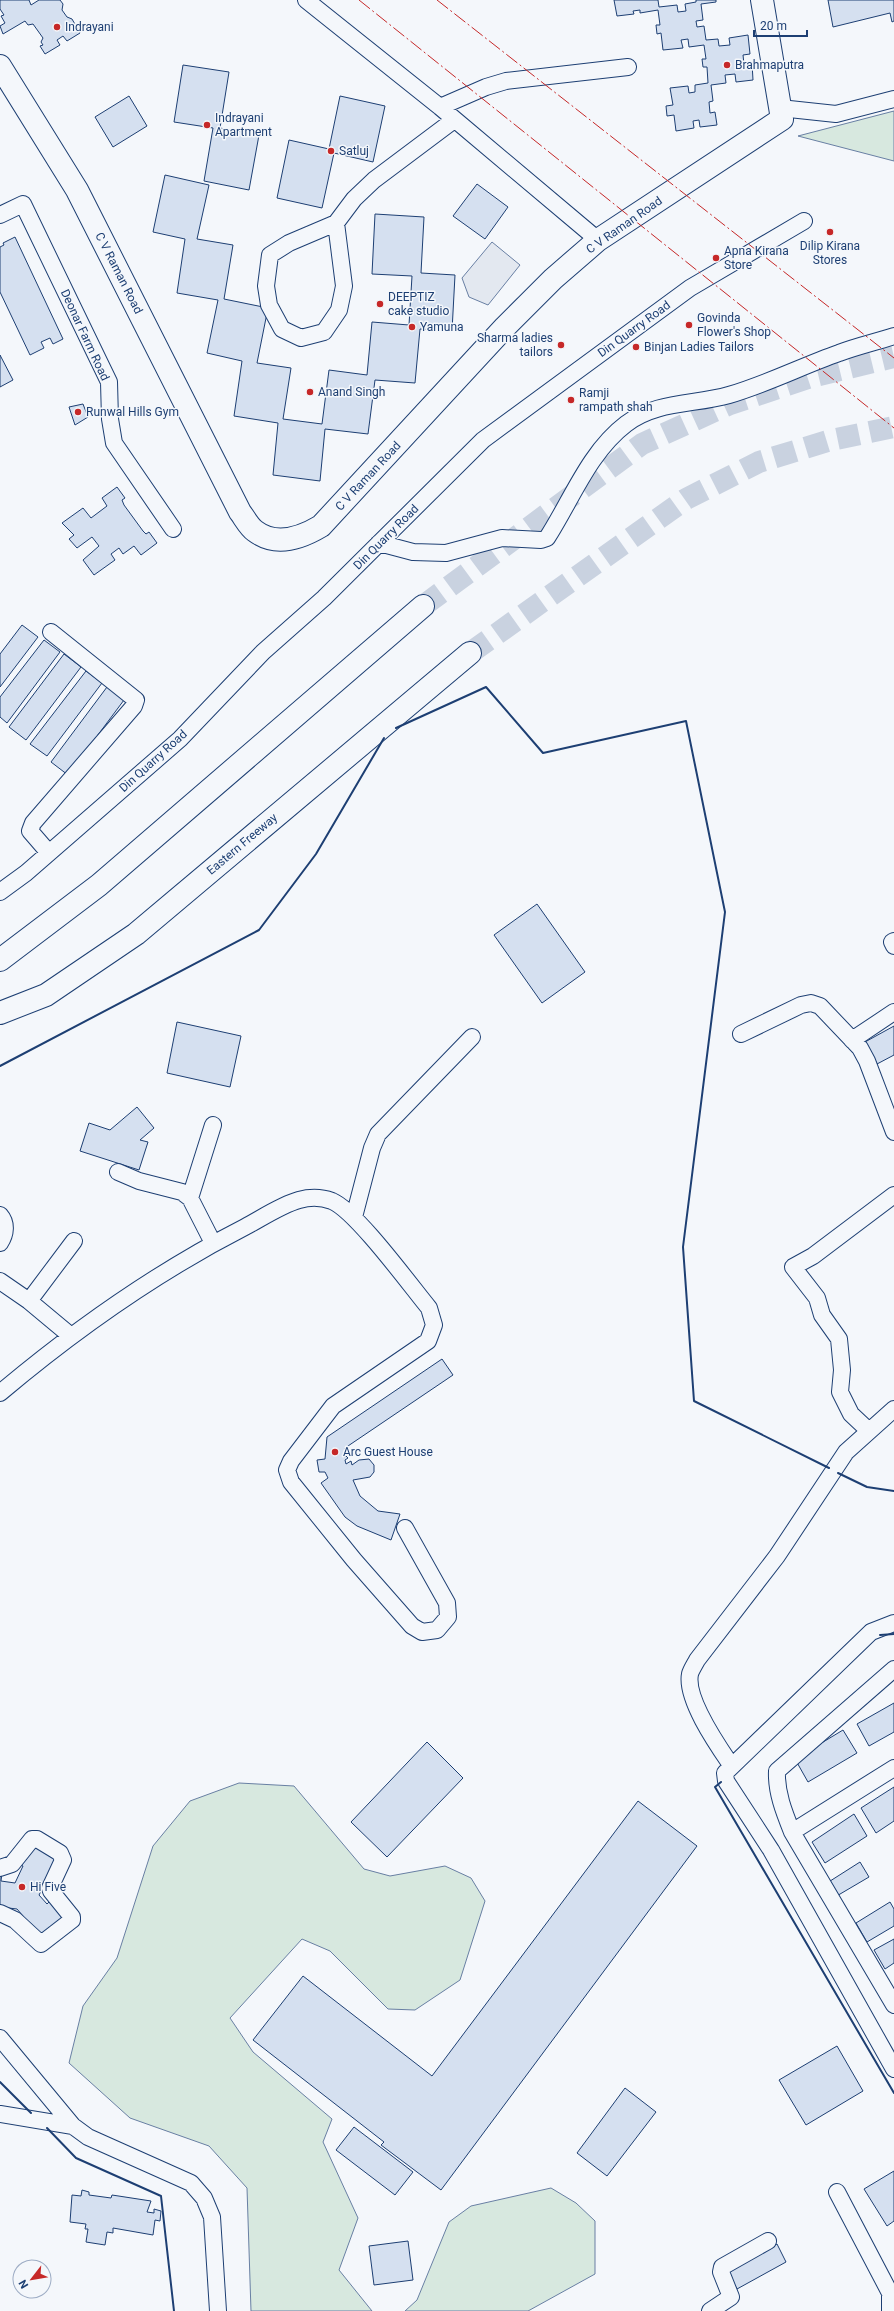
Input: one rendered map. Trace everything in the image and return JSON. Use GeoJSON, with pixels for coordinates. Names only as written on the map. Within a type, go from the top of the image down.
{"type":"FeatureCollection","features":[{"type":"Feature","properties":{"kind":"main road","name":"C V Raman Road"},"geometry":{"type":"LineString","coordinates":[[0,66],[77,190],[240,512],[254,531],[277,540],[301,538],[321,526],[505,327],[553,279],[598,240],[782,120],[762,0]]}},
{"type":"Feature","properties":{"kind":"main road"},"geometry":{"type":"LineString","coordinates":[[6,956],[99,885],[424,606]]}},
{"type":"Feature","properties":{"kind":"main road","name":"Eastern Freeway"},"geometry":{"type":"LineString","coordinates":[[0,1013],[46,995],[136,934],[470,653]]}},
{"type":"Feature","properties":{"kind":"main road"},"geometry":{"type":"LineString","coordinates":[[0,1024],[46,995]]}},
{"type":"Feature","properties":{"kind":"street"},"geometry":{"type":"LineString","coordinates":[[306,0],[440,107],[598,240]]}},
{"type":"Feature","properties":{"kind":"street"},"geometry":{"type":"LineString","coordinates":[[440,107],[486,86],[506,81],[628,67]]}},
{"type":"Feature","properties":{"kind":"street"},"geometry":{"type":"LineString","coordinates":[[780,108],[836,114],[894,99]]}},
{"type":"Feature","properties":{"kind":"street"},"geometry":{"type":"LineString","coordinates":[[336,223],[344,286],[340,310],[324,332],[301,338],[282,329],[269,305],[266,286],[270,255],[289,243],[336,223],[354,199],[374,180],[454,120]]}},
{"type":"Feature","properties":{"kind":"street","name":"Deonar Farm Road"},"geometry":{"type":"LineString","coordinates":[[0,215],[23,204],[109,382],[110,419],[114,443],[173,529]]}},
{"type":"Feature","properties":{"kind":"street","name":"Din Quarry Road"},"geometry":{"type":"LineString","coordinates":[[0,892],[49,852],[180,739],[263,652],[324,598],[483,440],[690,288],[804,221]]}},
{"type":"Feature","properties":{"kind":"street"},"geometry":{"type":"LineString","coordinates":[[379,543],[413,552],[446,553],[502,538],[541,540],[547,538],[608,439],[626,424],[666,405],[727,396],[762,385],[839,352],[894,336]]}},
{"type":"Feature","properties":{"kind":"street"},"geometry":{"type":"LineString","coordinates":[[49,852],[30,831],[33,823],[134,706],[136,700],[51,632]]}},
{"type":"Feature","properties":{"kind":"street"},"geometry":{"type":"LineString","coordinates":[[894,941],[892,942],[894,946]]}},
{"type":"Feature","properties":{"kind":"street"},"geometry":{"type":"LineString","coordinates":[[741,1034],[801,1005],[811,1003],[824,1009],[860,1048],[867,1061],[894,1132]]}},
{"type":"Feature","properties":{"kind":"street"},"geometry":{"type":"LineString","coordinates":[[852,1040],[894,1012]]}},
{"type":"Feature","properties":{"kind":"street"},"geometry":{"type":"LineString","coordinates":[[354,1217],[372,1148],[378,1134],[472,1037]]}},
{"type":"Feature","properties":{"kind":"street"},"geometry":{"type":"LineString","coordinates":[[190,1198],[213,1125]]}},
{"type":"Feature","properties":{"kind":"street"},"geometry":{"type":"LineString","coordinates":[[118,1172],[139,1181],[182,1192],[190,1198],[213,1243]]}},
{"type":"Feature","properties":{"kind":"street"},"geometry":{"type":"LineString","coordinates":[[868,1430],[851,1414],[840,1392],[842,1370],[839,1339],[822,1315],[817,1298],[793,1267],[813,1256],[894,1195]]}},
{"type":"Feature","properties":{"kind":"street"},"geometry":{"type":"LineString","coordinates":[[0,1393],[71,1336],[147,1283],[213,1243],[298,1200],[316,1197],[333,1202],[354,1217],[429,1308],[434,1325],[432,1334],[428,1341],[333,1406],[291,1461],[287,1470],[291,1482],[354,1560],[412,1626],[422,1632],[438,1630],[448,1616],[447,1603],[405,1528]]}},
{"type":"Feature","properties":{"kind":"street"},"geometry":{"type":"LineString","coordinates":[[0,1215],[4,1219],[5,1228],[0,1243]]}},
{"type":"Feature","properties":{"kind":"street"},"geometry":{"type":"LineString","coordinates":[[29,1301],[74,1241]]}},
{"type":"Feature","properties":{"kind":"street"},"geometry":{"type":"LineString","coordinates":[[0,1281],[29,1301],[71,1336]]}},
{"type":"Feature","properties":{"kind":"street"},"geometry":{"type":"LineString","coordinates":[[731,1765],[710,1734],[694,1699],[690,1675],[697,1660],[777,1556],[846,1452],[868,1430],[894,1409]]}},
{"type":"Feature","properties":{"kind":"street"},"geometry":{"type":"LineString","coordinates":[[894,1623],[872,1632],[731,1765],[725,1773],[726,1781],[771,1850],[894,2069]]}},
{"type":"Feature","properties":{"kind":"street"},"geometry":{"type":"LineString","coordinates":[[894,1669],[777,1771],[778,1788],[792,1832],[894,2005]]}},
{"type":"Feature","properties":{"kind":"street"},"geometry":{"type":"LineString","coordinates":[[792,1832],[894,1768]]}},
{"type":"Feature","properties":{"kind":"street"},"geometry":{"type":"LineString","coordinates":[[0,1868],[12,1864],[32,1839],[37,1839],[60,1853],[63,1860],[50,1888],[51,1892],[72,1917],[72,1920],[45,1943],[41,1944],[15,1920],[0,1913]]}},
{"type":"Feature","properties":{"kind":"street"},"geometry":{"type":"LineString","coordinates":[[0,2038],[73,2126],[88,2137],[191,2183],[204,2198],[212,2217],[218,2311]]}},
{"type":"Feature","properties":{"kind":"street"},"geometry":{"type":"LineString","coordinates":[[0,2114],[73,2126]]}},
{"type":"Feature","properties":{"kind":"street"},"geometry":{"type":"LineString","coordinates":[[837,2192],[890,2293],[890,2311]]}},
{"type":"Feature","properties":{"kind":"street"},"geometry":{"type":"LineString","coordinates":[[710,2311],[731,2297],[721,2272],[722,2267],[768,2241]]}},
{"type":"Feature","properties":{"kind":"shaded area"},"geometry":{"type":"Polygon","coordinates":[[[894,111],[894,161],[798,136],[894,111]]]}},
{"type":"Feature","properties":{"kind":"shaded area"},"geometry":{"type":"Polygon","coordinates":[[[492,242],[520,265],[488,305],[469,297],[462,278],[492,242]]]}},
{"type":"Feature","properties":{"kind":"shaded area"},"geometry":{"type":"Polygon","coordinates":[[[239,1783],[294,1786],[364,1869],[390,1876],[445,1866],[471,1878],[485,1901],[460,1980],[415,2010],[388,2009],[330,1951],[302,1939],[230,2018],[253,2052],[332,2119],[323,2142],[358,2218],[339,2270],[372,2311],[251,2311],[247,2188],[209,2146],[130,2118],[69,2063],[83,2006],[117,1958],[153,1846],[190,1801],[239,1783]]]}},
{"type":"Feature","properties":{"kind":"shaded area"},"geometry":{"type":"Polygon","coordinates":[[[551,2188],[576,2203],[595,2221],[595,2274],[528,2311],[405,2311],[417,2300],[449,2222],[471,2206],[551,2188]]]}},
{"type":"Feature","properties":{"kind":"building","name":"Indrayani"},"geometry":{"type":"Polygon","coordinates":[[[0,0],[29,0],[31,5],[39,0],[60,0],[63,4],[62,10],[67,17],[72,19],[80,33],[67,41],[63,36],[57,40],[60,45],[45,54],[40,46],[43,45],[41,42],[43,38],[33,24],[28,25],[25,21],[3,34],[0,26],[5,23],[1,16],[4,15],[0,9],[0,0]]]}},
{"type":"Feature","properties":{"kind":"building","name":"Brahmaputra"},"geometry":{"type":"Polygon","coordinates":[[[614,0],[658,0],[659,7],[677,5],[678,12],[686,11],[685,4],[696,2],[696,0],[716,0],[716,2],[701,4],[703,20],[696,21],[697,27],[704,26],[706,40],[718,39],[719,46],[730,45],[729,38],[748,35],[750,54],[743,55],[744,64],[752,63],[753,80],[736,82],[735,74],[725,75],[726,83],[711,85],[713,101],[709,102],[710,113],[715,112],[717,125],[700,127],[699,120],[693,121],[694,128],[676,131],[674,115],[667,116],[666,106],[673,105],[670,88],[688,86],[689,93],[695,92],[695,85],[708,83],[707,67],[703,67],[702,59],[706,59],[704,45],[689,47],[688,39],[681,40],[683,48],[663,50],[661,33],[657,34],[656,25],[660,25],[658,10],[640,13],[640,10],[633,11],[634,14],[617,16],[614,0]]]}},
{"type":"Feature","properties":{"kind":"building"},"geometry":{"type":"Polygon","coordinates":[[[828,0],[894,0],[894,21],[892,22],[890,13],[833,27],[828,0]]]}},
{"type":"Feature","properties":{"kind":"building","name":"Indrayani Apartment"},"geometry":{"type":"Polygon","coordinates":[[[183,65],[229,72],[220,128],[259,135],[249,190],[204,181],[213,128],[174,122],[183,65]]]}},
{"type":"Feature","properties":{"kind":"building"},"geometry":{"type":"Polygon","coordinates":[[[129,96],[147,126],[113,147],[95,117],[129,96]]]}},
{"type":"Feature","properties":{"kind":"building","name":"Satluj"},"geometry":{"type":"Polygon","coordinates":[[[340,96],[385,106],[373,162],[334,153],[322,208],[277,198],[289,140],[329,149],[340,96]]]}},
{"type":"Feature","properties":{"kind":"building","name":"Yamuna"},"geometry":{"type":"Polygon","coordinates":[[[165,175],[209,185],[197,239],[233,245],[224,299],[268,308],[257,363],[291,368],[283,419],[322,424],[329,370],[367,375],[372,322],[409,325],[412,276],[372,274],[375,214],[424,217],[421,273],[455,275],[452,331],[420,329],[415,383],[375,380],[368,434],[325,429],[320,481],[273,475],[278,423],[234,416],[242,361],[207,353],[218,300],[177,293],[185,239],[153,232],[165,175]]]}},
{"type":"Feature","properties":{"kind":"building"},"geometry":{"type":"Polygon","coordinates":[[[477,184],[508,207],[485,239],[453,216],[477,184]]]}},
{"type":"Feature","properties":{"kind":"building"},"geometry":{"type":"Polygon","coordinates":[[[15,237],[63,339],[53,344],[50,338],[41,342],[44,348],[30,355],[0,292],[0,247],[4,245],[3,243],[15,237]]]}},
{"type":"Feature","properties":{"kind":"building"},"geometry":{"type":"Polygon","coordinates":[[[0,355],[13,380],[0,387],[0,355]]]}},
{"type":"Feature","properties":{"kind":"building","name":"Runwal Hills Gym"},"geometry":{"type":"Polygon","coordinates":[[[83,404],[88,417],[75,425],[69,407],[83,404]]]}},
{"type":"Feature","properties":{"kind":"building"},"geometry":{"type":"Polygon","coordinates":[[[117,487],[125,498],[122,500],[124,505],[143,531],[146,534],[149,532],[157,543],[141,555],[134,546],[123,554],[119,548],[111,554],[115,560],[94,575],[83,560],[99,546],[92,537],[77,548],[69,539],[74,535],[62,523],[83,508],[91,518],[107,506],[102,498],[117,487]]]}},
{"type":"Feature","properties":{"kind":"building"},"geometry":{"type":"Polygon","coordinates":[[[22,625],[38,637],[0,687],[0,654],[22,625]]]}},
{"type":"Feature","properties":{"kind":"building"},"geometry":{"type":"Polygon","coordinates":[[[44,640],[60,652],[7,723],[0,717],[0,697],[44,640]]]}},
{"type":"Feature","properties":{"kind":"building"},"geometry":{"type":"Polygon","coordinates":[[[64,654],[81,667],[26,740],[9,727],[64,654]]]}},
{"type":"Feature","properties":{"kind":"building"},"geometry":{"type":"Polygon","coordinates":[[[86,671],[102,683],[47,756],[30,744],[86,671]]]}},
{"type":"Feature","properties":{"kind":"building"},"geometry":{"type":"Polygon","coordinates":[[[107,687],[124,700],[68,775],[51,762],[107,687]]]}},
{"type":"Feature","properties":{"kind":"building"},"geometry":{"type":"Polygon","coordinates":[[[537,904],[585,972],[542,1003],[494,935],[537,904]]]}},
{"type":"Feature","properties":{"kind":"building"},"geometry":{"type":"Polygon","coordinates":[[[177,1022],[241,1036],[230,1087],[167,1073],[177,1022]]]}},
{"type":"Feature","properties":{"kind":"building"},"geometry":{"type":"Polygon","coordinates":[[[894,1026],[894,1055],[877,1064],[865,1042],[894,1026]]]}},
{"type":"Feature","properties":{"kind":"building"},"geometry":{"type":"Polygon","coordinates":[[[137,1107],[154,1128],[140,1140],[148,1142],[139,1170],[80,1151],[89,1123],[110,1130],[137,1107]]]}},
{"type":"Feature","properties":{"kind":"building","name":"Arc Guest House"},"geometry":{"type":"Polygon","coordinates":[[[442,1359],[453,1375],[345,1448],[344,1457],[346,1456],[348,1458],[345,1460],[346,1464],[351,1461],[352,1465],[359,1460],[369,1459],[374,1465],[374,1472],[370,1477],[353,1480],[360,1496],[378,1511],[400,1514],[391,1540],[357,1526],[345,1517],[321,1483],[328,1478],[325,1472],[319,1472],[317,1460],[325,1459],[327,1437],[442,1359]]]}},
{"type":"Feature","properties":{"kind":"building"},"geometry":{"type":"Polygon","coordinates":[[[894,1703],[894,1732],[869,1746],[857,1724],[894,1703]]]}},
{"type":"Feature","properties":{"kind":"building"},"geometry":{"type":"Polygon","coordinates":[[[843,1730],[857,1753],[808,1782],[795,1759],[843,1730]]]}},
{"type":"Feature","properties":{"kind":"building"},"geometry":{"type":"Polygon","coordinates":[[[427,1742],[463,1778],[387,1857],[351,1822],[427,1742]]]}},
{"type":"Feature","properties":{"kind":"building"},"geometry":{"type":"Polygon","coordinates":[[[894,1787],[894,1821],[876,1833],[861,1808],[894,1787]]]}},
{"type":"Feature","properties":{"kind":"building"},"geometry":{"type":"Polygon","coordinates":[[[638,1801],[697,1846],[441,2190],[381,2145],[384,2142],[253,2040],[303,1976],[432,2076],[638,1801]]]}},
{"type":"Feature","properties":{"kind":"building"},"geometry":{"type":"Polygon","coordinates":[[[854,1814],[867,1836],[825,1863],[812,1842],[854,1814]]]}},
{"type":"Feature","properties":{"kind":"building","name":"Hi Five"},"geometry":{"type":"Polygon","coordinates":[[[32,1843],[43,1849],[42,1851],[59,1857],[39,1895],[47,1904],[53,1898],[67,1920],[44,1940],[17,1909],[0,1907],[0,1872],[2,1873],[1,1881],[15,1883],[23,1866],[16,1863],[32,1843]]]}},
{"type":"Feature","properties":{"kind":"building"},"geometry":{"type":"Polygon","coordinates":[[[860,1862],[869,1877],[835,1897],[827,1883],[860,1862]]]}},
{"type":"Feature","properties":{"kind":"building"},"geometry":{"type":"Polygon","coordinates":[[[890,1902],[894,1909],[894,1926],[867,1942],[856,1923],[890,1902]]]}},
{"type":"Feature","properties":{"kind":"building"},"geometry":{"type":"Polygon","coordinates":[[[894,1939],[894,1963],[885,1969],[874,1950],[894,1939]]]}},
{"type":"Feature","properties":{"kind":"building"},"geometry":{"type":"Polygon","coordinates":[[[837,2046],[863,2091],[806,2125],[779,2080],[837,2046]]]}},
{"type":"Feature","properties":{"kind":"building"},"geometry":{"type":"Polygon","coordinates":[[[625,2088],[656,2112],[607,2176],[577,2153],[625,2088]]]}},
{"type":"Feature","properties":{"kind":"building"},"geometry":{"type":"Polygon","coordinates":[[[354,2127],[413,2172],[395,2195],[336,2150],[354,2127]]]}},
{"type":"Feature","properties":{"kind":"building"},"geometry":{"type":"Polygon","coordinates":[[[894,2171],[894,2221],[887,2226],[864,2189],[894,2171]]]}},
{"type":"Feature","properties":{"kind":"building"},"geometry":{"type":"Polygon","coordinates":[[[82,2190],[89,2192],[89,2195],[111,2198],[112,2195],[151,2201],[147,2212],[154,2213],[154,2209],[161,2211],[160,2221],[155,2220],[153,2235],[113,2228],[113,2233],[107,2232],[105,2245],[86,2242],[88,2229],[85,2229],[86,2224],[70,2222],[72,2195],[81,2196],[82,2190]]]}},
{"type":"Feature","properties":{"kind":"building"},"geometry":{"type":"Polygon","coordinates":[[[408,2241],[413,2280],[374,2285],[369,2246],[408,2241]]]}},
{"type":"Feature","properties":{"kind":"building"},"geometry":{"type":"Polygon","coordinates":[[[777,2244],[786,2262],[737,2289],[727,2271],[777,2244]]]}},
{"type":"Feature","properties":{"kind":"tunnel"},"geometry":{"type":"LineString","coordinates":[[423,606],[642,444],[730,404],[811,377],[894,357]]}},
{"type":"Feature","properties":{"kind":"tunnel"},"geometry":{"type":"LineString","coordinates":[[470,653],[686,499],[759,462],[831,440],[894,427]]}},
{"type":"Feature","properties":{"kind":"wall"},"geometry":{"type":"LineString","coordinates":[[396,728],[486,687],[543,753],[686,721],[725,912],[683,1247],[694,1401],[829,1468]]}},
{"type":"Feature","properties":{"kind":"wall"},"geometry":{"type":"LineString","coordinates":[[0,1066],[259,930],[316,854],[384,738]]}},
{"type":"Feature","properties":{"kind":"wall"},"geometry":{"type":"LineString","coordinates":[[838,1473],[867,1487],[894,1491]]}},
{"type":"Feature","properties":{"kind":"wall"},"geometry":{"type":"LineString","coordinates":[[880,1635],[894,1634]]}},
{"type":"Feature","properties":{"kind":"wall"},"geometry":{"type":"LineString","coordinates":[[721,1782],[715,1787],[894,2093]]}},
{"type":"Feature","properties":{"kind":"wall"},"geometry":{"type":"LineString","coordinates":[[0,2082],[31,2113]]}},
{"type":"Feature","properties":{"kind":"wall"},"geometry":{"type":"LineString","coordinates":[[47,2128],[76,2158],[161,2196],[174,2311]]}},
{"type":"Feature","properties":{"kind":"power"},"geometry":{"type":"LineString","coordinates":[[359,0],[894,428]]}},
{"type":"Feature","properties":{"kind":"power"},"geometry":{"type":"LineString","coordinates":[[437,0],[894,358]]}},
{"type":"Feature","properties":{"kind":"place","name":"Indrayani"},"geometry":{"type":"Point","coordinates":[57,27]}},
{"type":"Feature","properties":{"kind":"place","name":"Brahmaputra"},"geometry":{"type":"Point","coordinates":[727,65]}},
{"type":"Feature","properties":{"kind":"place","name":"Indrayani Apartment"},"geometry":{"type":"Point","coordinates":[207,125]}},
{"type":"Feature","properties":{"kind":"place","name":"Satluj"},"geometry":{"type":"Point","coordinates":[331,151]}},
{"type":"Feature","properties":{"kind":"place","name":"Dilip Kirana Stores"},"geometry":{"type":"Point","coordinates":[830,232]}},
{"type":"Feature","properties":{"kind":"place","name":"Apna Kirana Store"},"geometry":{"type":"Point","coordinates":[716,258]}},
{"type":"Feature","properties":{"kind":"place","name":"DEEPTIZ cake studio"},"geometry":{"type":"Point","coordinates":[380,304]}},
{"type":"Feature","properties":{"kind":"place","name":"Govinda Flower's Shop"},"geometry":{"type":"Point","coordinates":[689,325]}},
{"type":"Feature","properties":{"kind":"place","name":"Yamuna"},"geometry":{"type":"Point","coordinates":[412,327]}},
{"type":"Feature","properties":{"kind":"place","name":"Sharma ladies tailors"},"geometry":{"type":"Point","coordinates":[561,345]}},
{"type":"Feature","properties":{"kind":"place","name":"Binjan Ladies Tailors"},"geometry":{"type":"Point","coordinates":[636,347]}},
{"type":"Feature","properties":{"kind":"place","name":"Anand Singh"},"geometry":{"type":"Point","coordinates":[310,392]}},
{"type":"Feature","properties":{"kind":"place","name":"Ramji rampath shah"},"geometry":{"type":"Point","coordinates":[571,400]}},
{"type":"Feature","properties":{"kind":"place","name":"Runwal Hills Gym"},"geometry":{"type":"Point","coordinates":[78,412]}},
{"type":"Feature","properties":{"kind":"place","name":"Arc Guest House"},"geometry":{"type":"Point","coordinates":[335,1452]}},
{"type":"Feature","properties":{"kind":"place","name":"Hi Five"},"geometry":{"type":"Point","coordinates":[22,1887]}}]}
